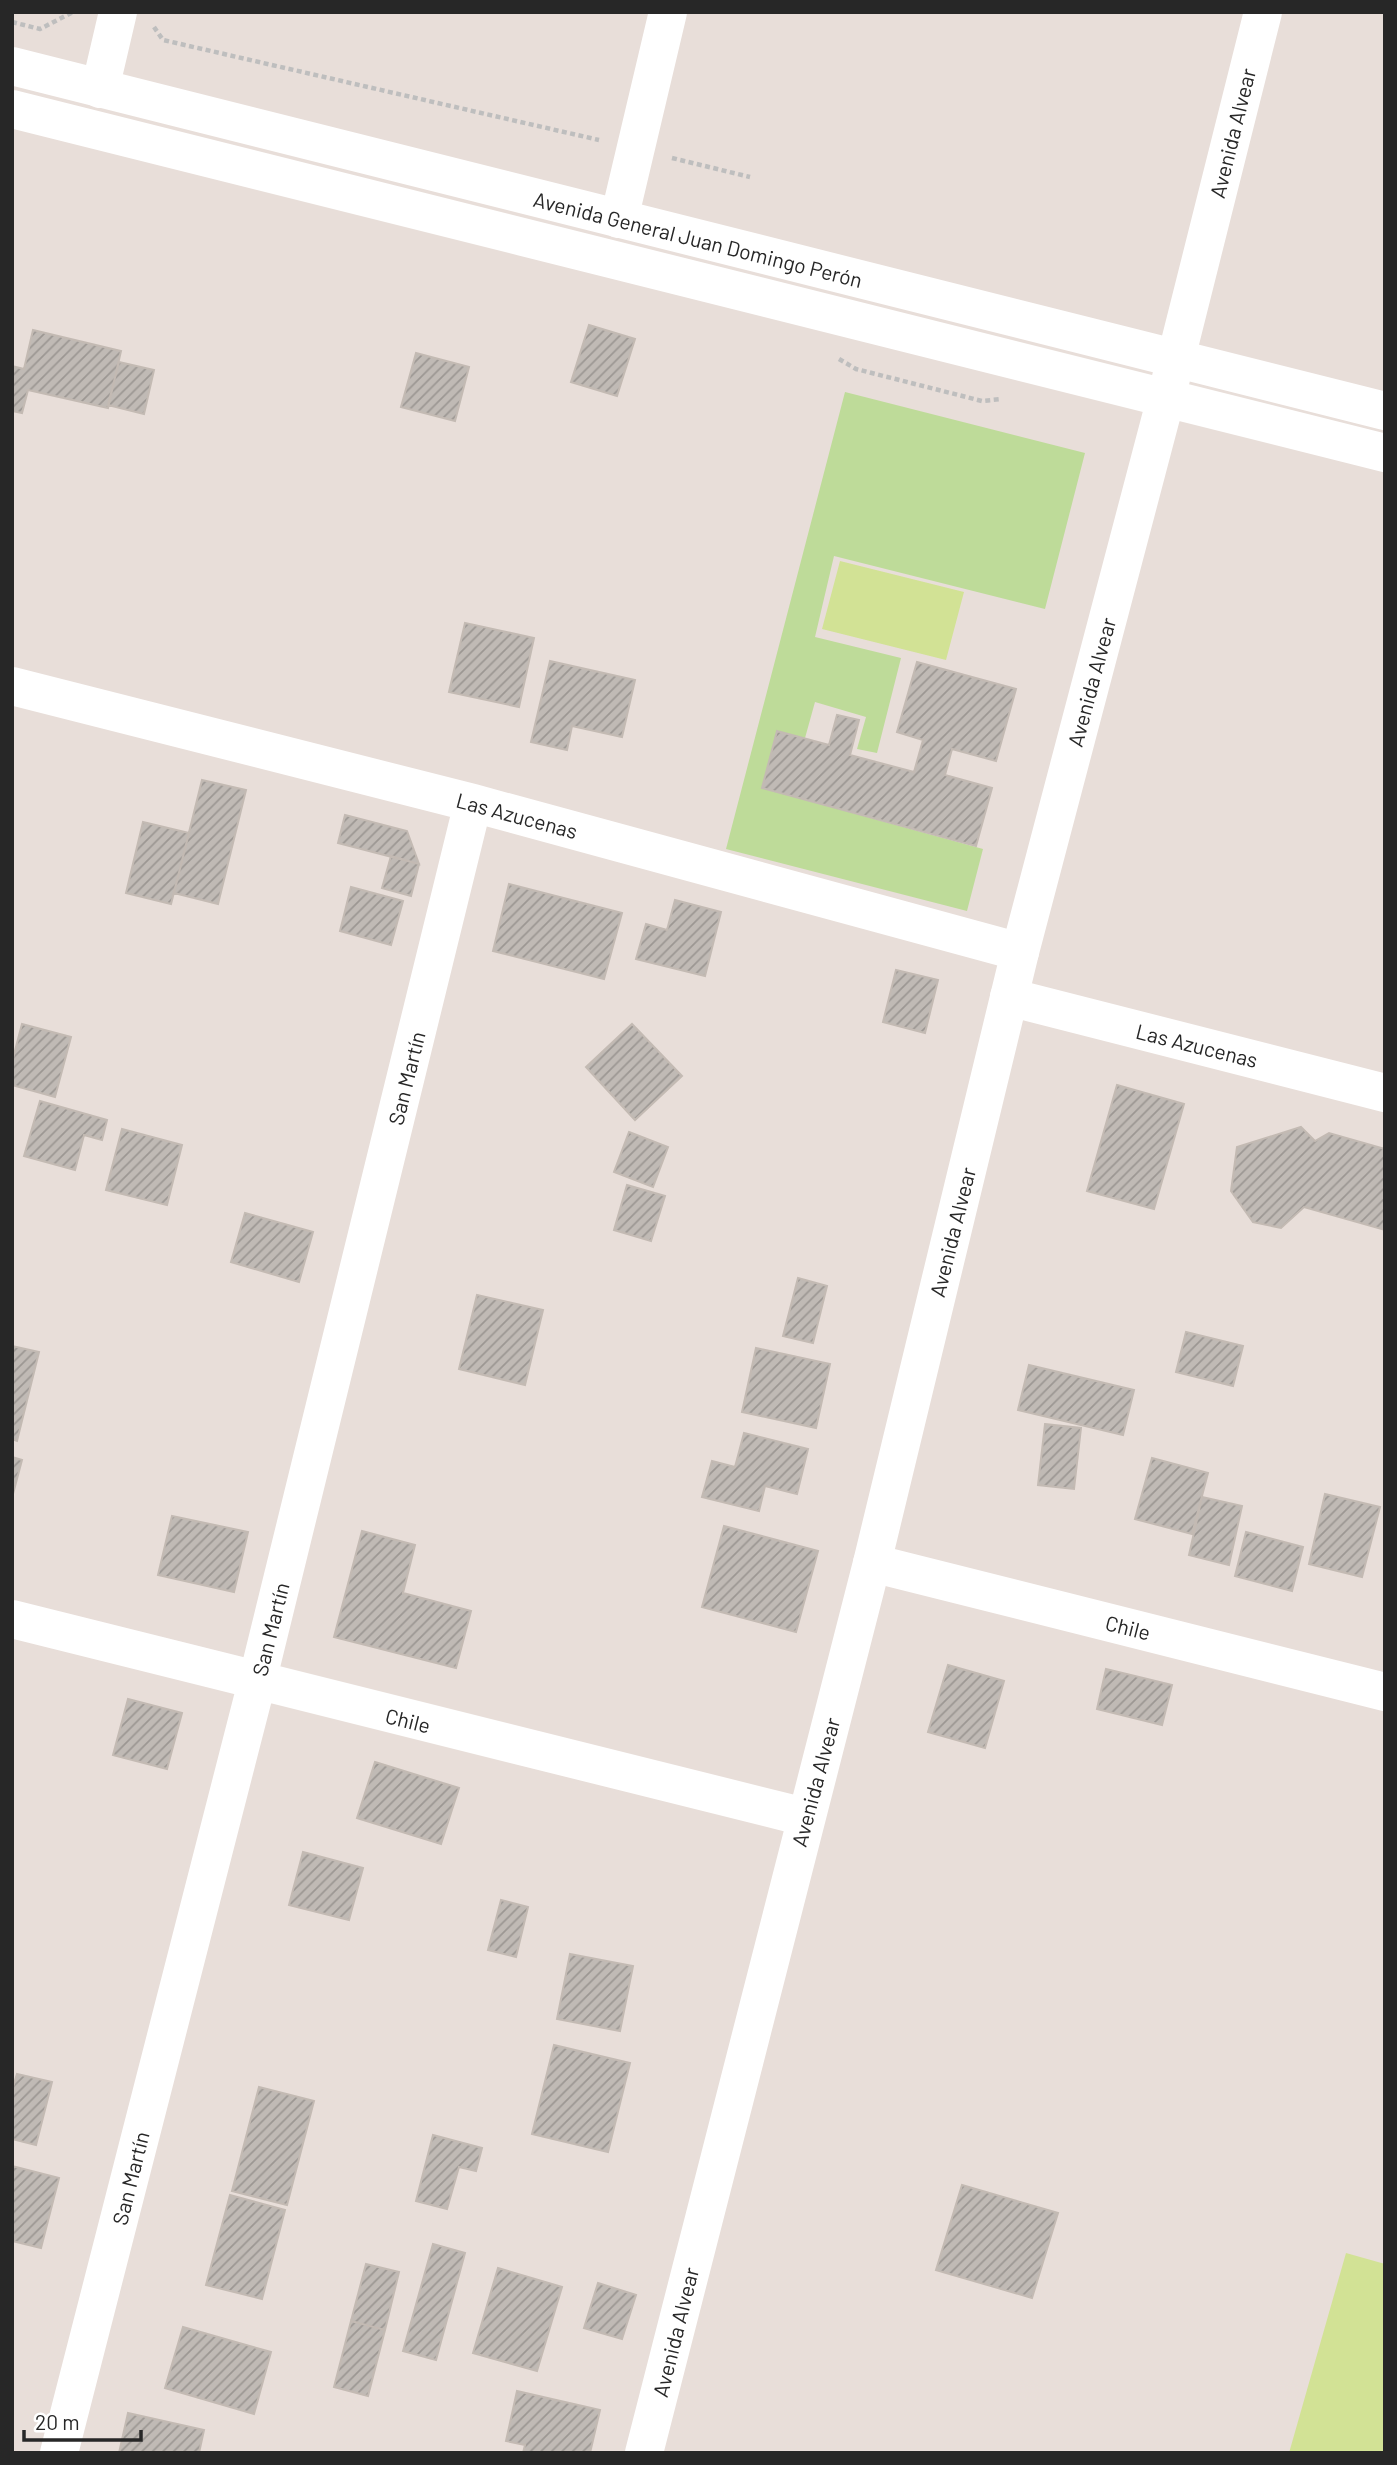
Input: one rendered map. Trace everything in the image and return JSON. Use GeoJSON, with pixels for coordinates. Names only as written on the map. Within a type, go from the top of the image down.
{"type":"FeatureCollection","features":[{"type":"Feature","properties":{"kind":"street"},"geometry":{"type":"LineString","coordinates":[[100,89],[118,12]]}},
{"type":"Feature","properties":{"kind":"street"},"geometry":{"type":"LineString","coordinates":[[619,219],[668,12]]}},
{"type":"Feature","properties":{"kind":"street","name":"Avenida Alvear"},"geometry":{"type":"LineString","coordinates":[[644,2453],[872,1563],[1020,952],[1166,398],[1262,12]]}},
{"type":"Feature","properties":{"kind":"street","name":"Avenida General Juan Domingo Perón"},"geometry":{"type":"LineString","coordinates":[[12,66],[1385,411]]}},
{"type":"Feature","properties":{"kind":"street","name":"Avenida General Juan Domingo Perón"},"geometry":{"type":"LineString","coordinates":[[12,109],[1385,453]]}},
{"type":"Feature","properties":{"kind":"street","name":"Las Azucenas"},"geometry":{"type":"LineString","coordinates":[[12,686],[473,803],[1020,952]]}},
{"type":"Feature","properties":{"kind":"street","name":"San Martín"},"geometry":{"type":"LineString","coordinates":[[59,2453],[257,1682],[473,803]]}},
{"type":"Feature","properties":{"kind":"street","name":"Las Azucenas"},"geometry":{"type":"LineString","coordinates":[[1010,997],[1385,1093]]}},
{"type":"Feature","properties":{"kind":"street","name":"Chile"},"geometry":{"type":"LineString","coordinates":[[872,1563],[1385,1692]]}},
{"type":"Feature","properties":{"kind":"street","name":"Chile"},"geometry":{"type":"LineString","coordinates":[[12,1619],[805,1817]]}},
{"type":"Feature","properties":{"kind":"path"},"geometry":{"type":"LineString","coordinates":[[12,22],[40,29],[73,12]]}},
{"type":"Feature","properties":{"kind":"path"},"geometry":{"type":"LineString","coordinates":[[118,12],[146,16],[163,40],[750,177]]}},
{"type":"Feature","properties":{"kind":"path"},"geometry":{"type":"LineString","coordinates":[[832,355],[856,369],[982,401],[1007,398]]}},
{"type":"Feature","properties":{"kind":"green space"},"geometry":{"type":"Polygon","coordinates":[[[845,392],[1085,453],[1045,609],[834,556],[815,637],[901,658],[877,753],[857,749],[866,717],[815,702],[805,738],[777,731],[762,788],[983,849],[967,911],[726,849],[845,392]]]}},
{"type":"Feature","properties":{"kind":"green space"},"geometry":{"type":"Polygon","coordinates":[[[840,561],[964,592],[946,660],[822,629],[840,561]]]}},
{"type":"Feature","properties":{"kind":"green space"},"geometry":{"type":"Polygon","coordinates":[[[1346,2253],[1385,2264],[1385,2453],[1289,2453],[1346,2253]]]}},
{"type":"Feature","properties":{"kind":"building"},"geometry":{"type":"Polygon","coordinates":[[[589,325],[635,339],[617,396],[571,382],[589,325]]]}},
{"type":"Feature","properties":{"kind":"building"},"geometry":{"type":"Polygon","coordinates":[[[33,330],[121,351],[108,408],[28,390],[22,413],[12,411],[12,366],[24,369],[33,330]]]}},
{"type":"Feature","properties":{"kind":"building"},"geometry":{"type":"Polygon","coordinates":[[[416,353],[469,367],[455,421],[401,407],[416,353]]]}},
{"type":"Feature","properties":{"kind":"building"},"geometry":{"type":"Polygon","coordinates":[[[119,362],[154,370],[144,414],[108,405],[119,362]]]}},
{"type":"Feature","properties":{"kind":"building"},"geometry":{"type":"Polygon","coordinates":[[[465,623],[534,638],[519,707],[449,692],[465,623]]]}},
{"type":"Feature","properties":{"kind":"building"},"geometry":{"type":"Polygon","coordinates":[[[550,661],[635,680],[622,737],[572,726],[567,750],[531,742],[550,661]]]}},
{"type":"Feature","properties":{"kind":"building"},"geometry":{"type":"Polygon","coordinates":[[[917,662],[1016,689],[996,761],[952,749],[945,775],[992,788],[976,846],[762,788],[777,731],[829,745],[837,715],[859,720],[850,755],[914,772],[923,740],[897,732],[917,662]]]}},
{"type":"Feature","properties":{"kind":"building"},"geometry":{"type":"Polygon","coordinates":[[[202,780],[246,790],[218,904],[174,893],[202,780]]]}},
{"type":"Feature","properties":{"kind":"building"},"geometry":{"type":"Polygon","coordinates":[[[345,815],[407,831],[419,864],[338,843],[345,815]]]}},
{"type":"Feature","properties":{"kind":"building"},"geometry":{"type":"Polygon","coordinates":[[[143,822],[189,833],[171,904],[126,893],[143,822]]]}},
{"type":"Feature","properties":{"kind":"building"},"geometry":{"type":"Polygon","coordinates":[[[391,856],[419,864],[411,896],[382,888],[391,856]]]}},
{"type":"Feature","properties":{"kind":"building"},"geometry":{"type":"Polygon","coordinates":[[[509,884],[622,913],[604,979],[493,951],[509,884]]]}},
{"type":"Feature","properties":{"kind":"building"},"geometry":{"type":"Polygon","coordinates":[[[351,887],[403,901],[391,945],[340,931],[351,887]]]}},
{"type":"Feature","properties":{"kind":"building"},"geometry":{"type":"Polygon","coordinates":[[[675,900],[721,912],[705,976],[636,959],[646,924],[667,930],[675,900]]]}},
{"type":"Feature","properties":{"kind":"building"},"geometry":{"type":"Polygon","coordinates":[[[896,970],[938,980],[925,1033],[883,1022],[896,970]]]}},
{"type":"Feature","properties":{"kind":"building"},"geometry":{"type":"Polygon","coordinates":[[[22,1024],[71,1037],[55,1097],[12,1085],[12,1062],[22,1024]]]}},
{"type":"Feature","properties":{"kind":"building"},"geometry":{"type":"Polygon","coordinates":[[[632,1024],[682,1076],[635,1120],[586,1067],[632,1024]]]}},
{"type":"Feature","properties":{"kind":"building"},"geometry":{"type":"Polygon","coordinates":[[[1117,1085],[1184,1104],[1154,1209],[1087,1191],[1117,1085]]]}},
{"type":"Feature","properties":{"kind":"building"},"geometry":{"type":"Polygon","coordinates":[[[40,1101],[107,1120],[102,1140],[84,1135],[75,1170],[24,1156],[40,1101]]]}},
{"type":"Feature","properties":{"kind":"building"},"geometry":{"type":"Polygon","coordinates":[[[1301,1127],[1315,1141],[1329,1133],[1385,1149],[1385,1230],[1304,1207],[1281,1228],[1253,1222],[1231,1191],[1237,1147],[1301,1127]]]}},
{"type":"Feature","properties":{"kind":"building"},"geometry":{"type":"Polygon","coordinates":[[[122,1129],[182,1145],[167,1205],[106,1190],[122,1129]]]}},
{"type":"Feature","properties":{"kind":"building"},"geometry":{"type":"Polygon","coordinates":[[[629,1132],[668,1147],[653,1187],[614,1172],[629,1132]]]}},
{"type":"Feature","properties":{"kind":"building"},"geometry":{"type":"Polygon","coordinates":[[[627,1185],[665,1196],[651,1241],[614,1230],[627,1185]]]}},
{"type":"Feature","properties":{"kind":"building"},"geometry":{"type":"Polygon","coordinates":[[[245,1213],[313,1232],[299,1282],[231,1262],[245,1213]]]}},
{"type":"Feature","properties":{"kind":"building"},"geometry":{"type":"Polygon","coordinates":[[[798,1278],[827,1286],[813,1343],[783,1336],[798,1278]]]}},
{"type":"Feature","properties":{"kind":"building"},"geometry":{"type":"Polygon","coordinates":[[[477,1295],[543,1310],[525,1385],[459,1369],[477,1295]]]}},
{"type":"Feature","properties":{"kind":"building"},"geometry":{"type":"Polygon","coordinates":[[[1186,1332],[1243,1346],[1233,1386],[1176,1372],[1186,1332]]]}},
{"type":"Feature","properties":{"kind":"building"},"geometry":{"type":"Polygon","coordinates":[[[12,1346],[39,1352],[17,1441],[12,1439],[12,1346]]]}},
{"type":"Feature","properties":{"kind":"building"},"geometry":{"type":"Polygon","coordinates":[[[756,1348],[830,1364],[816,1428],[742,1412],[756,1348]]]}},
{"type":"Feature","properties":{"kind":"building"},"geometry":{"type":"Polygon","coordinates":[[[1029,1365],[1134,1390],[1123,1435],[1018,1410],[1029,1365]]]}},
{"type":"Feature","properties":{"kind":"building"},"geometry":{"type":"Polygon","coordinates":[[[1045,1424],[1081,1428],[1074,1489],[1038,1485],[1045,1424]]]}},
{"type":"Feature","properties":{"kind":"building"},"geometry":{"type":"Polygon","coordinates":[[[744,1433],[808,1449],[797,1494],[765,1486],[759,1511],[702,1497],[712,1461],[735,1467],[744,1433]]]}},
{"type":"Feature","properties":{"kind":"building"},"geometry":{"type":"Polygon","coordinates":[[[12,1457],[22,1460],[13,1494],[12,1494],[12,1457]]]}},
{"type":"Feature","properties":{"kind":"building"},"geometry":{"type":"Polygon","coordinates":[[[1152,1458],[1208,1473],[1192,1534],[1135,1519],[1152,1458]]]}},
{"type":"Feature","properties":{"kind":"building"},"geometry":{"type":"Polygon","coordinates":[[[1325,1494],[1380,1507],[1362,1577],[1309,1564],[1325,1494]]]}},
{"type":"Feature","properties":{"kind":"building"},"geometry":{"type":"Polygon","coordinates":[[[1202,1497],[1242,1506],[1229,1565],[1189,1555],[1202,1497]]]}},
{"type":"Feature","properties":{"kind":"building"},"geometry":{"type":"Polygon","coordinates":[[[172,1516],[248,1532],[234,1592],[158,1575],[172,1516]]]}},
{"type":"Feature","properties":{"kind":"building"},"geometry":{"type":"Polygon","coordinates":[[[724,1526],[818,1551],[796,1632],[702,1607],[724,1526]]]}},
{"type":"Feature","properties":{"kind":"building"},"geometry":{"type":"Polygon","coordinates":[[[362,1531],[415,1545],[403,1593],[471,1611],[456,1668],[334,1637],[362,1531]]]}},
{"type":"Feature","properties":{"kind":"building"},"geometry":{"type":"Polygon","coordinates":[[[1246,1532],[1303,1547],[1292,1591],[1235,1576],[1246,1532]]]}},
{"type":"Feature","properties":{"kind":"building"},"geometry":{"type":"Polygon","coordinates":[[[948,1665],[1004,1681],[985,1748],[928,1732],[948,1665]]]}},
{"type":"Feature","properties":{"kind":"building"},"geometry":{"type":"Polygon","coordinates":[[[1106,1669],[1172,1685],[1162,1725],[1097,1709],[1106,1669]]]}},
{"type":"Feature","properties":{"kind":"building"},"geometry":{"type":"Polygon","coordinates":[[[128,1699],[182,1713],[167,1769],[113,1755],[128,1699]]]}},
{"type":"Feature","properties":{"kind":"building"},"geometry":{"type":"Polygon","coordinates":[[[375,1762],[459,1788],[441,1844],[357,1818],[375,1762]]]}},
{"type":"Feature","properties":{"kind":"building"},"geometry":{"type":"Polygon","coordinates":[[[303,1852],[363,1868],[349,1920],[289,1905],[303,1852]]]}},
{"type":"Feature","properties":{"kind":"building"},"geometry":{"type":"Polygon","coordinates":[[[501,1900],[528,1907],[516,1957],[488,1950],[501,1900]]]}},
{"type":"Feature","properties":{"kind":"building"},"geometry":{"type":"Polygon","coordinates":[[[570,1954],[633,1966],[620,2031],[557,2019],[570,1954]]]}},
{"type":"Feature","properties":{"kind":"building"},"geometry":{"type":"Polygon","coordinates":[[[554,2045],[630,2063],[608,2152],[532,2134],[554,2045]]]}},
{"type":"Feature","properties":{"kind":"building"},"geometry":{"type":"Polygon","coordinates":[[[17,2074],[52,2082],[36,2145],[12,2139],[12,2090],[17,2074]]]}},
{"type":"Feature","properties":{"kind":"building"},"geometry":{"type":"Polygon","coordinates":[[[259,2087],[314,2101],[287,2205],[232,2191],[259,2087]]]}},
{"type":"Feature","properties":{"kind":"building"},"geometry":{"type":"Polygon","coordinates":[[[433,2135],[482,2148],[476,2171],[459,2167],[447,2209],[416,2201],[433,2135]]]}},
{"type":"Feature","properties":{"kind":"building"},"geometry":{"type":"Polygon","coordinates":[[[12,2166],[59,2178],[41,2248],[12,2241],[12,2166]]]}},
{"type":"Feature","properties":{"kind":"building"},"geometry":{"type":"Polygon","coordinates":[[[962,2185],[1058,2213],[1032,2298],[936,2270],[962,2185]]]}},
{"type":"Feature","properties":{"kind":"building"},"geometry":{"type":"Polygon","coordinates":[[[230,2195],[285,2210],[262,2299],[206,2285],[230,2195]]]}},
{"type":"Feature","properties":{"kind":"building"},"geometry":{"type":"Polygon","coordinates":[[[433,2244],[465,2253],[436,2360],[403,2351],[433,2244]]]}},
{"type":"Feature","properties":{"kind":"building"},"geometry":{"type":"Polygon","coordinates":[[[366,2264],[399,2272],[385,2330],[351,2321],[366,2264]]]}},
{"type":"Feature","properties":{"kind":"building"},"geometry":{"type":"Polygon","coordinates":[[[498,2268],[562,2287],[537,2371],[473,2353],[498,2268]]]}},
{"type":"Feature","properties":{"kind":"building"},"geometry":{"type":"Polygon","coordinates":[[[598,2283],[636,2295],[622,2339],[584,2328],[598,2283]]]}},
{"type":"Feature","properties":{"kind":"building"},"geometry":{"type":"Polygon","coordinates":[[[351,2321],[385,2330],[368,2396],[334,2387],[351,2321]]]}},
{"type":"Feature","properties":{"kind":"building"},"geometry":{"type":"Polygon","coordinates":[[[183,2327],[271,2352],[254,2414],[165,2388],[183,2327]]]}},
{"type":"Feature","properties":{"kind":"building"},"geometry":{"type":"Polygon","coordinates":[[[517,2391],[600,2410],[590,2453],[523,2453],[525,2445],[506,2441],[517,2391]]]}},
{"type":"Feature","properties":{"kind":"building"},"geometry":{"type":"Polygon","coordinates":[[[128,2413],[204,2430],[199,2453],[119,2453],[128,2413]]]}}]}
